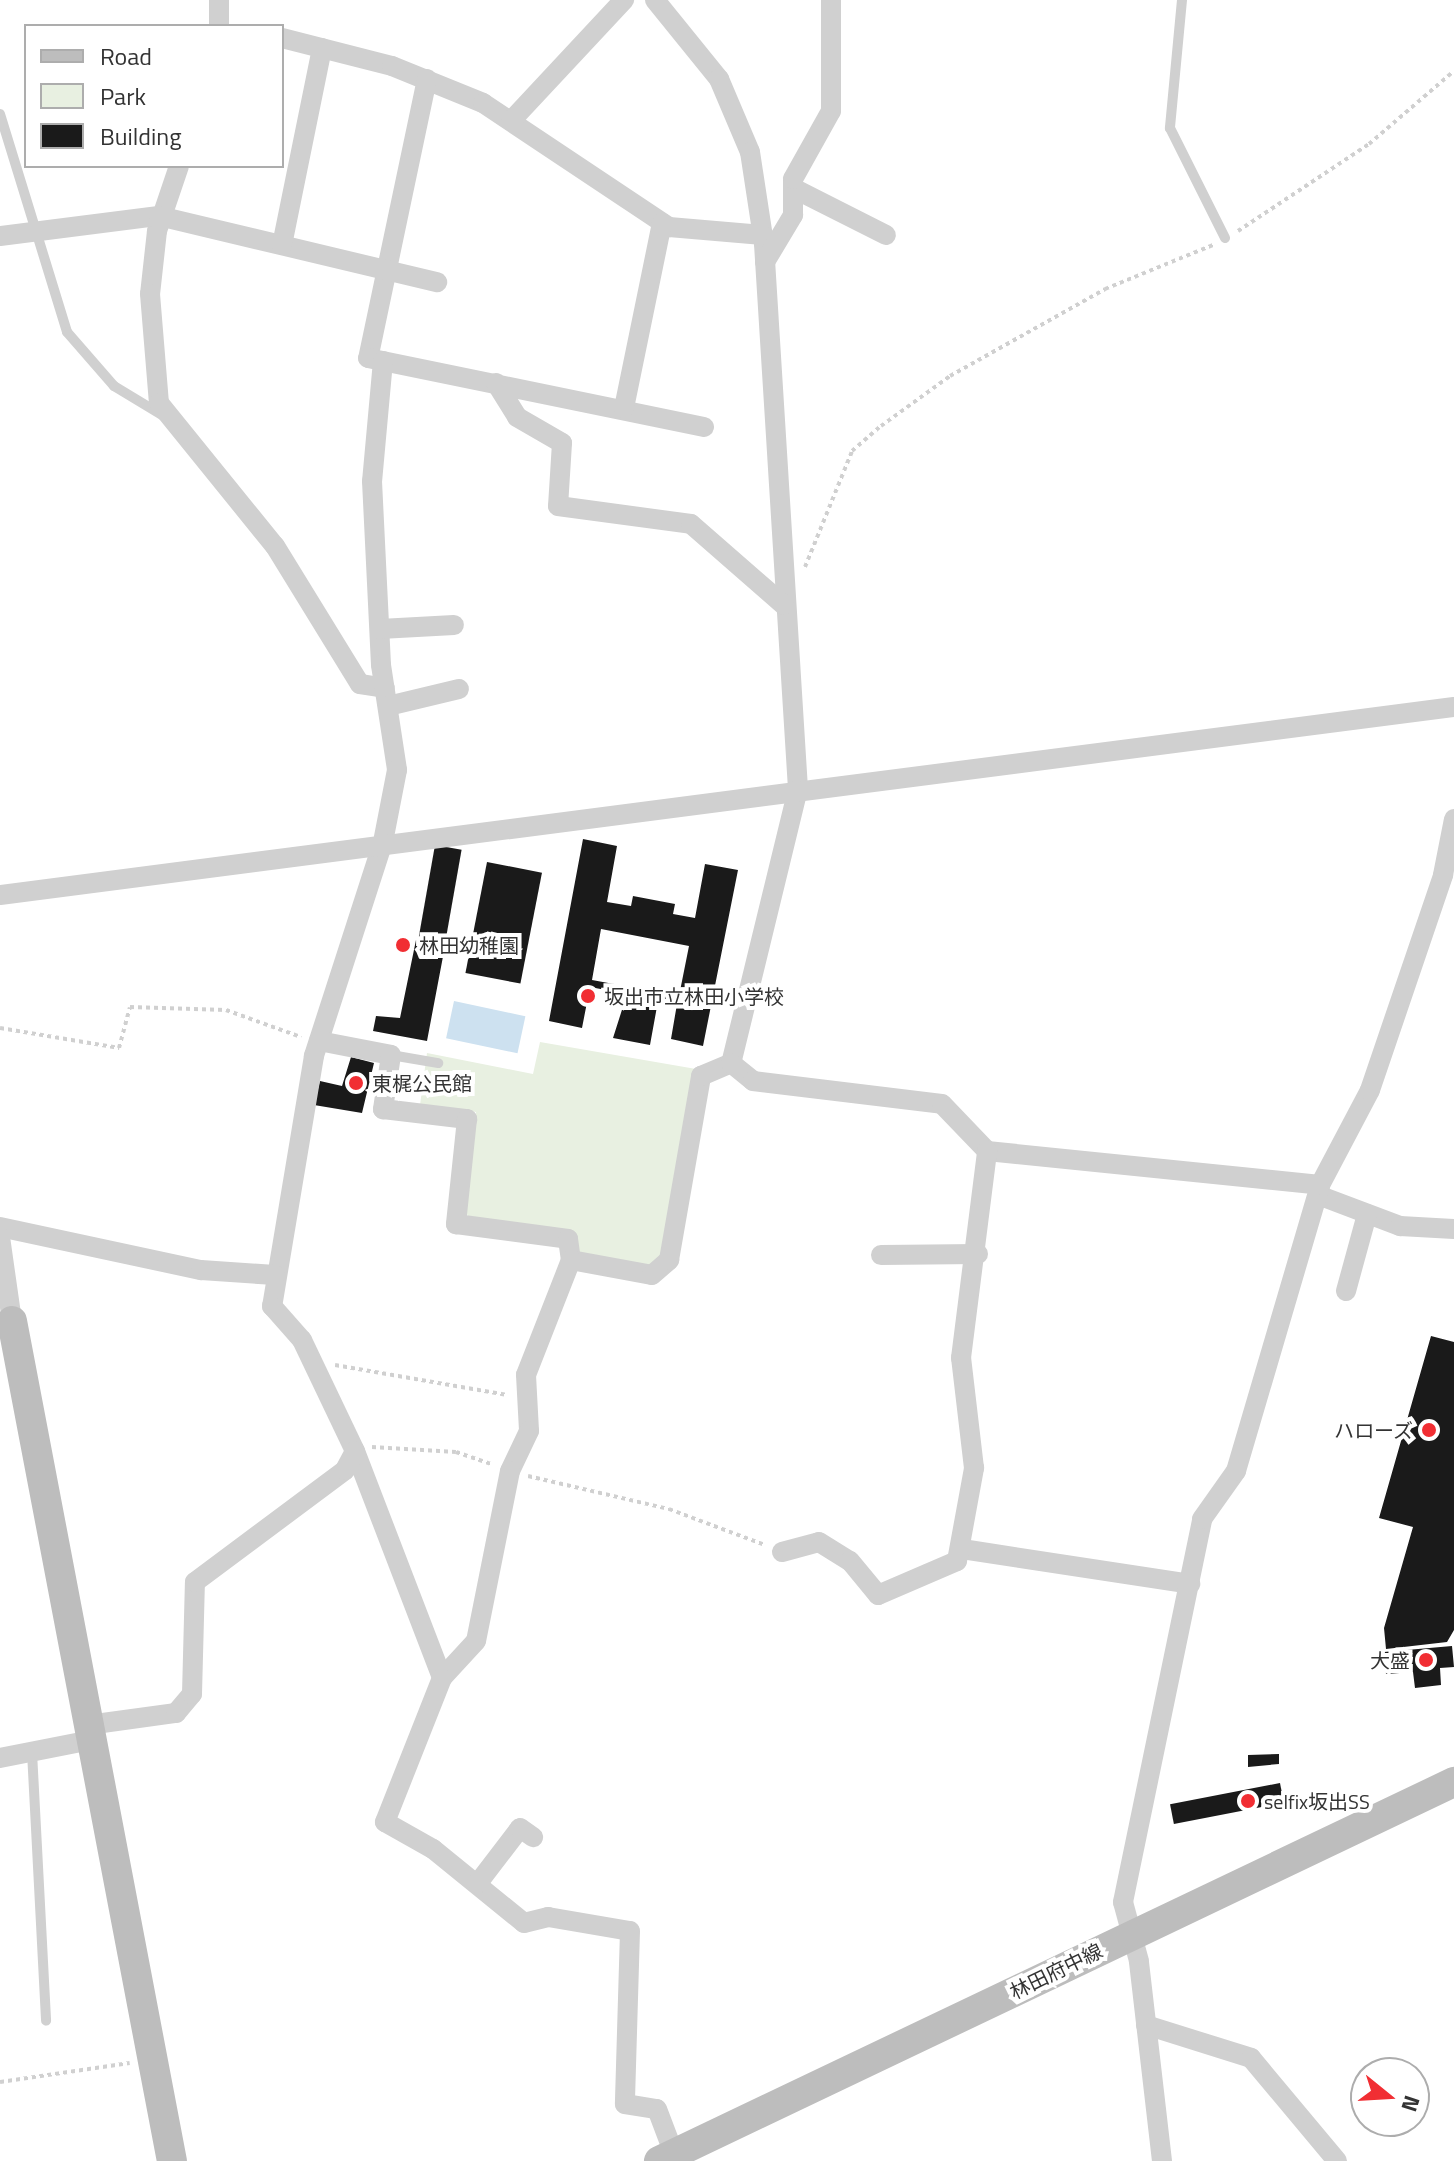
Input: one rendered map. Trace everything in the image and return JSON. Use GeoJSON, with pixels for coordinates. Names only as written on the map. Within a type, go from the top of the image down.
{"type":"FeatureCollection","features":[{"type":"Feature","properties":{"kind":"main road"},"geometry":{"type":"LineString","coordinates":[[12,1321],[172,2161]]}},
{"type":"Feature","properties":{"kind":"main road","name":"林田府中線"},"geometry":{"type":"LineString","coordinates":[[666,2158],[1454,1782]]}},
{"type":"Feature","properties":{"kind":"street"},"geometry":{"type":"LineString","coordinates":[[219,0],[225,24]]}},
{"type":"Feature","properties":{"kind":"street"},"geometry":{"type":"LineString","coordinates":[[511,121],[624,0]]}},
{"type":"Feature","properties":{"kind":"street"},"geometry":{"type":"LineString","coordinates":[[655,0],[719,79],[750,152],[763,235],[798,789],[731,1063]]}},
{"type":"Feature","properties":{"kind":"street"},"geometry":{"type":"LineString","coordinates":[[765,263],[793,215],[793,188],[831,111],[831,0]]}},
{"type":"Feature","properties":{"kind":"street"},"geometry":{"type":"LineString","coordinates":[[284,38],[427,79],[511,121],[662,223],[763,235]]}},
{"type":"Feature","properties":{"kind":"street"},"geometry":{"type":"LineString","coordinates":[[282,245],[322,48]]}},
{"type":"Feature","properties":{"kind":"street"},"geometry":{"type":"LineString","coordinates":[[427,79],[368,358],[624,408],[704,427]]}},
{"type":"Feature","properties":{"kind":"street"},"geometry":{"type":"LineString","coordinates":[[178,168],[161,216],[149,337],[159,403],[275,546],[360,684],[386,697],[459,689]]}},
{"type":"Feature","properties":{"kind":"street"},"geometry":{"type":"LineString","coordinates":[[793,188],[886,235]]}},
{"type":"Feature","properties":{"kind":"street"},"geometry":{"type":"LineString","coordinates":[[0,236],[161,216],[437,282]]}},
{"type":"Feature","properties":{"kind":"street"},"geometry":{"type":"LineString","coordinates":[[624,408],[662,223]]}},
{"type":"Feature","properties":{"kind":"street"},"geometry":{"type":"LineString","coordinates":[[383,361],[372,481],[380,629],[397,770],[383,842],[319,1041],[275,1275],[277,1319],[302,1340],[355,1451],[442,1678]]}},
{"type":"Feature","properties":{"kind":"street"},"geometry":{"type":"LineString","coordinates":[[496,383],[517,417],[562,443],[558,506],[691,524],[784,605]]}},
{"type":"Feature","properties":{"kind":"street"},"geometry":{"type":"LineString","coordinates":[[380,629],[454,625]]}},
{"type":"Feature","properties":{"kind":"street"},"geometry":{"type":"LineString","coordinates":[[0,895],[383,842],[1454,707]]}},
{"type":"Feature","properties":{"kind":"street"},"geometry":{"type":"LineString","coordinates":[[1162,2161],[1146,2025],[1132,1935],[1123,1902],[1202,1519],[1236,1471],[1319,1190],[1370,1090],[1443,875],[1454,819]]}},
{"type":"Feature","properties":{"kind":"street"},"geometry":{"type":"LineString","coordinates":[[319,1041],[391,1055],[383,1109],[467,1119],[456,1224],[568,1239],[571,1260],[559,1304],[534,1349],[524,1401],[529,1431],[510,1471],[476,1641],[442,1678],[385,1822],[478,1883],[524,1923],[548,1917],[630,1931],[625,2104],[657,2109],[666,2158]]}},
{"type":"Feature","properties":{"kind":"street"},"geometry":{"type":"LineString","coordinates":[[731,1063],[753,1081],[942,1104],[987,1151],[1319,1190],[1367,1214],[1400,1226],[1454,1229]]}},
{"type":"Feature","properties":{"kind":"street"},"geometry":{"type":"LineString","coordinates":[[571,1260],[652,1275],[664,1268],[701,1076],[731,1063]]}},
{"type":"Feature","properties":{"kind":"street"},"geometry":{"type":"LineString","coordinates":[[782,1552],[819,1542],[850,1561],[878,1595],[947,1570],[962,1549],[974,1468],[961,1358],[978,1254],[987,1151]]}},
{"type":"Feature","properties":{"kind":"street"},"geometry":{"type":"LineString","coordinates":[[1346,1291],[1367,1214]]}},
{"type":"Feature","properties":{"kind":"street"},"geometry":{"type":"LineString","coordinates":[[0,1227],[201,1270],[275,1275]]}},
{"type":"Feature","properties":{"kind":"street"},"geometry":{"type":"LineString","coordinates":[[0,1237],[12,1321]]}},
{"type":"Feature","properties":{"kind":"street"},"geometry":{"type":"LineString","coordinates":[[881,1255],[978,1254]]}},
{"type":"Feature","properties":{"kind":"street"},"geometry":{"type":"LineString","coordinates":[[0,1758],[32,1752],[89,1732],[176,1713],[192,1694],[195,1582],[345,1470],[355,1451]]}},
{"type":"Feature","properties":{"kind":"street"},"geometry":{"type":"LineString","coordinates":[[962,1549],[1190,1584]]}},
{"type":"Feature","properties":{"kind":"street"},"geometry":{"type":"LineString","coordinates":[[478,1883],[520,1828],[533,1837]]}},
{"type":"Feature","properties":{"kind":"street"},"geometry":{"type":"LineString","coordinates":[[1146,2025],[1251,2058],[1337,2161]]}},
{"type":"Feature","properties":{"kind":"lane"},"geometry":{"type":"LineString","coordinates":[[1182,0],[1170,128],[1225,238]]}},
{"type":"Feature","properties":{"kind":"lane"},"geometry":{"type":"LineString","coordinates":[[0,114],[67,332],[114,386],[171,419]]}},
{"type":"Feature","properties":{"kind":"lane"},"geometry":{"type":"LineString","coordinates":[[391,1055],[438,1063]]}},
{"type":"Feature","properties":{"kind":"lane"},"geometry":{"type":"LineString","coordinates":[[32,1752],[46,2021]]}},
{"type":"Feature","properties":{"kind":"path"},"geometry":{"type":"LineString","coordinates":[[803,573],[852,451],[881,426],[950,376],[1105,289],[1225,238],[1369,144],[1454,71]]}},
{"type":"Feature","properties":{"kind":"path"},"geometry":{"type":"LineString","coordinates":[[0,1028],[119,1048],[130,1007],[226,1010],[267,1030],[319,1041]]}},
{"type":"Feature","properties":{"kind":"path"},"geometry":{"type":"LineString","coordinates":[[311,1362],[524,1401]]}},
{"type":"Feature","properties":{"kind":"path"},"geometry":{"type":"LineString","coordinates":[[355,1451],[456,1452],[510,1471],[669,1509],[782,1552]]}},
{"type":"Feature","properties":{"kind":"path"},"geometry":{"type":"LineString","coordinates":[[0,2082],[152,2060]]}},
{"type":"Feature","properties":{"kind":"green space"},"geometry":{"type":"Polygon","coordinates":[[[540,1042],[696,1069],[662,1260],[651,1268],[578,1255],[571,1234],[475,1226],[464,1210],[476,1112],[420,1105],[427,1053],[533,1074],[540,1042]]]}},
{"type":"Feature","properties":{"kind":"water"},"geometry":{"type":"Polygon","coordinates":[[[454,1001],[525,1016],[518,1053],[446,1038],[454,1001]]]}},
{"type":"Feature","properties":{"kind":"building"},"geometry":{"type":"Polygon","coordinates":[[[583,839],[617,846],[607,902],[631,906],[633,896],[675,904],[673,914],[695,918],[705,864],[738,870],[703,1046],[671,1039],[677,1004],[658,1001],[650,1045],[613,1038],[627,994],[590,987],[582,1028],[549,1021],[583,839]],[[601,929],[592,980],[679,996],[689,946],[601,929]]]}},
{"type":"Feature","properties":{"kind":"building"},"geometry":{"type":"Polygon","coordinates":[[[435,845],[462,850],[445,941],[419,937],[435,845]]]}},
{"type":"Feature","properties":{"kind":"building"},"geometry":{"type":"Polygon","coordinates":[[[487,862],[542,873],[520,984],[465,973],[487,862]]]}},
{"type":"Feature","properties":{"kind":"building"},"geometry":{"type":"Polygon","coordinates":[[[416,940],[445,946],[427,1041],[373,1031],[376,1016],[400,1018],[416,940]]]}},
{"type":"Feature","properties":{"kind":"building","name":"東梶公民館"},"geometry":{"type":"Polygon","coordinates":[[[351,1057],[374,1063],[362,1113],[314,1105],[320,1081],[342,1086],[351,1057]]]}},
{"type":"Feature","properties":{"kind":"building","name":"ハローズ"},"geometry":{"type":"Polygon","coordinates":[[[1431,1336],[1454,1342],[1454,1630],[1447,1642],[1386,1649],[1384,1628],[1413,1527],[1379,1518],[1431,1336]]]}},
{"type":"Feature","properties":{"kind":"building"},"geometry":{"type":"Polygon","coordinates":[[[1452,1646],[1454,1667],[1440,1668],[1441,1685],[1415,1688],[1413,1672],[1386,1674],[1384,1652],[1452,1646]]]}},
{"type":"Feature","properties":{"kind":"building"},"geometry":{"type":"Polygon","coordinates":[[[1279,1754],[1279,1764],[1248,1767],[1248,1755],[1279,1754]]]}},
{"type":"Feature","properties":{"kind":"building"},"geometry":{"type":"Polygon","coordinates":[[[1280,1783],[1284,1803],[1174,1824],[1170,1804],[1280,1783]]]}},
{"type":"Feature","properties":{"kind":"place","name":"林田幼稚園"},"geometry":{"type":"Point","coordinates":[403,945]}},
{"type":"Feature","properties":{"kind":"place","name":"坂出市立林田小学校"},"geometry":{"type":"Point","coordinates":[588,996]}},
{"type":"Feature","properties":{"kind":"place","name":"東梶公民館"},"geometry":{"type":"Point","coordinates":[356,1083]}},
{"type":"Feature","properties":{"kind":"place","name":"ハローズ"},"geometry":{"type":"Point","coordinates":[1429,1430]}},
{"type":"Feature","properties":{"kind":"place","name":"大盛"},"geometry":{"type":"Point","coordinates":[1426,1660]}},
{"type":"Feature","properties":{"kind":"place","name":"selfix坂出SS"},"geometry":{"type":"Point","coordinates":[1248,1801]}}]}
